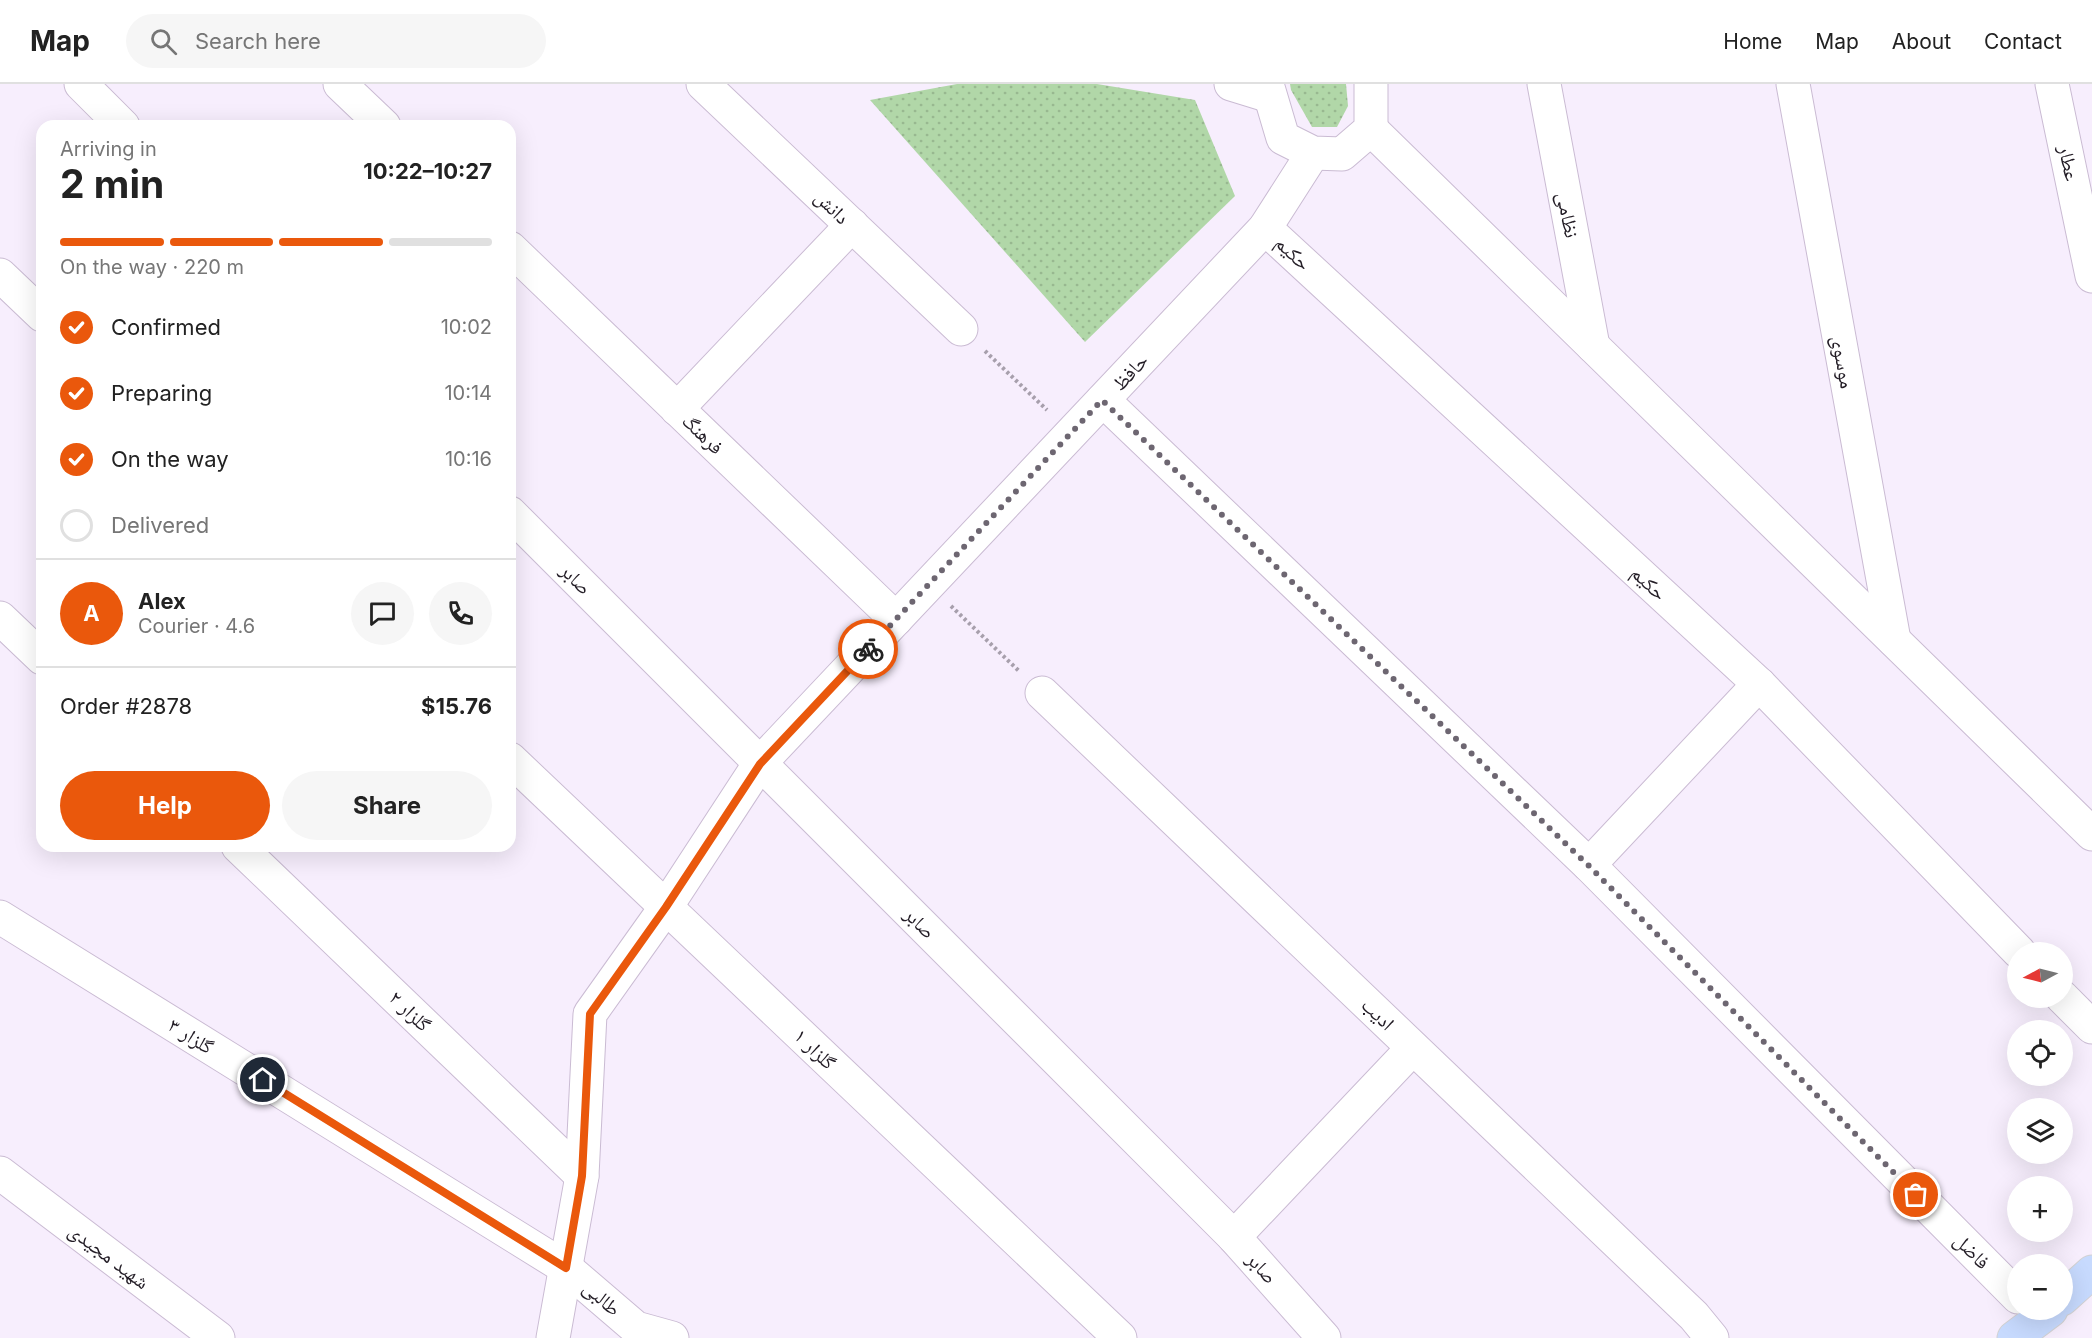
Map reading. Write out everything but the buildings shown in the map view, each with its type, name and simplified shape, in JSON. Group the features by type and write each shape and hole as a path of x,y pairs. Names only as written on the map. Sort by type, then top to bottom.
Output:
{"main road":[{"path":"2073,1288 2092,1272"}],"street":[{"path":"81,84 117,120"},
{"path":"340,84 378,120"},
{"name":"دانش","path":"703,84 961,329"},
{"path":"1231,84 1269,90 1283,138 1313,153 1342,154 1371,129"},
{"path":"1371,84 1371,129 2092,834"},
{"name":"نظامی","path":"1544,84 1593,346"},
{"name":"موسوی","path":"1793,84 1894,640"},
{"name":"عطار","path":"2052,84 2092,276"},
{"name":"حافظ","path":"553,1338 582,1176 590,1014 666,907 760,764 1265,228 1313,153"},
{"path":"677,409 852,225"},
{"name":"حکیم","path":"1265,228 1759,684 2009,942"},
{"name":"فرهنگ","path":"516,254 896,619"},
{"path":"0,275 36,309"},
{"name":"فاضل","path":"1102,400 1588,865 2007,1286"},
{"name":"صابر","path":"516,519 1234,1237 1324,1338"},
{"path":"0,618 36,652"},
{"path":"1588,865 1759,684"},
{"name":"ادیب","path":"1042,693 1694,1316 1712,1338"},
{"name":"گلزار ۱","path":"516,765 1120,1338"},
{"name":"گلزار ۲","path":"244,852 582,1176"},
{"name":"گلزار ۳","path":"0,917 566,1268"},
{"path":"2073,1008 2092,1028"},
{"path":"1234,1237 1413,1048"},
{"name":"شهید مجیدی","path":"0,1173 218,1338"},
{"name":"طالبی","path":"566,1268 636,1328 672,1338"}],"path":[{"path":"961,329 1071,434"},
{"path":"929,585 1042,693"}],"green space":[{"path":"957,84 1097,84 1195,100 1235,196 1085,342 870,100"},
{"path":"1290,84 1346,84 1348,106 1337,127 1312,127 1291,90"}],"way so far":[{"path":"868,649 1102,400 1588,865 1916,1195"}],"route":[{"path":"263,1080 566,1268 582,1176 590,1014 666,907 760,764 868,649"}]}
